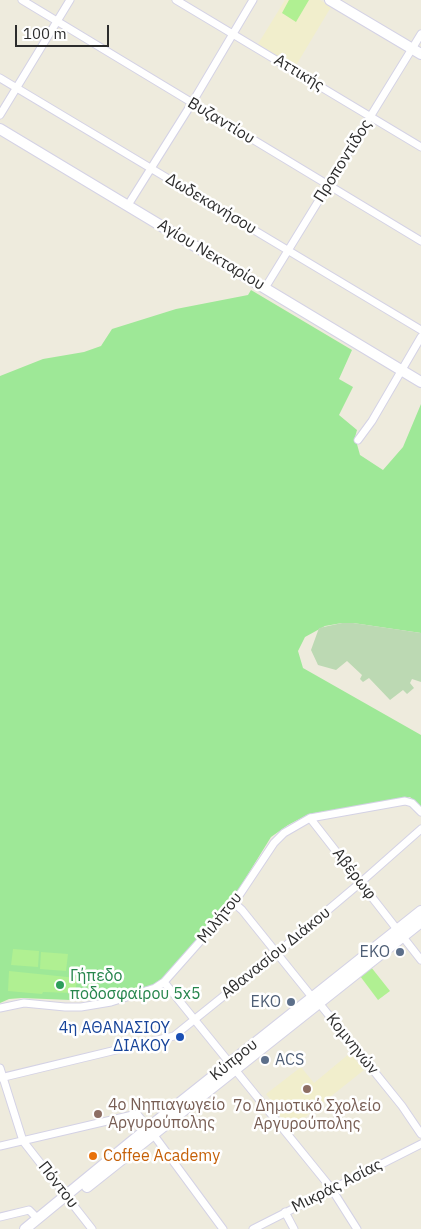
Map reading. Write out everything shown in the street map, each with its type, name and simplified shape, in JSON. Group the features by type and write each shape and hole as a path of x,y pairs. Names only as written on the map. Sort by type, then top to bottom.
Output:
{"street":[{"name":"Βυζαντίου","path":"22,0 421,241"},
{"path":"0,115 70,0"},
{"name":"Αττικής","path":"176,0 421,147"},
{"path":"128,205 192,103 253,0"},
{"path":"330,0 417,52"},
{"name":"Προποντίδος","path":"265,288 370,116 417,52 421,34"},
{"name":"Δωδεκανήσου","path":"0,78 421,330"},
{"name":"Αγίου Νεκταρίου","path":"0,129 421,382"},
{"path":"358,440 372,421 421,337"},
{"name":"Μιλήτου","path":"0,1008 24,1003 81,1007 111,1002 155,988 164,982 234,902 278,838 289,829 310,818 405,801 412,803 421,812"},
{"name":"Αβέρωφ","path":"310,818 421,960"},
{"name":"Αθανασίου Διάκου","path":"1,1078 170,1038 278,953 421,829"},
{"name":"Κομνηνών","path":"234,902 278,953 402,1106 421,1134"},
{"name":"Κύπρου","path":"25,1229 36,1224 399,934 421,911"},
{"name":"Κύπρου","path":"399,934 421,922"},
{"path":"164,982 332,1188 357,1229"},
{"name":"Πόντου","path":"0,1068 1,1078 24,1141 92,1229"},
{"path":"0,1146 137,1114 223,1229"},
{"name":"Μικράς Ασίας","path":"253,1229 421,1144"},
{"path":"0,1217 29,1210 36,1224"},
{"path":"285,1212 294,1229"}],"shaded area":[{"path":"285,0 320,0 331,7 295,67 258,44"},
{"name":"7ο Δημοτικό Σχολείο Αργυρούπολης","path":"350,1053 364,1070 290,1129 266,1094 301,1067 314,1083"}],"green space":[{"path":"289,0 309,0 296,22 282,13"},
{"path":"251,290 352,350 339,379 353,387 339,415 357,430 355,437 360,455 383,470 403,447 421,404 421,633 342,623 325,626 305,637 298,651 303,668 421,735 421,807 410,797 309,814 288,825 271,837 232,900 164,978 152,986 96,1002 95,998 71,1000 22,998 9,999 0,1003 0,376 43,359 84,352 101,346 112,329 176,309 248,295"},
{"path":"342,623 421,633 421,682 412,679 410,683 414,688 407,694 403,690 390,700 369,678 363,682 360,679 362,675 347,661 336,670 318,665 311,650 319,628"},
{"path":"13,949 39,951 38,967 11,965"},
{"path":"41,952 68,954 66,971 40,969"},
{"path":"371,967 390,991 378,1000 360,976"},
{"path":"9,971 77,978 75,993 43,992 42,994 8,991"}],"place":[{"name":"ΕΚΟ","path":"400,952"},
{"name":"Γήπεδο ποδοσφαίρου 5x5","path":"60,985"},
{"name":"EKO","path":"291,1002"},
{"name":"4η ΑΘΑΝΑΣΙΟΥ ΔΙΑΚΟΥ","path":"180,1037"},
{"name":"ACS","path":"265,1060"},
{"name":"7ο Δημοτικό Σχολείο Αργυρούπολης","path":"307,1089"},
{"name":"4ο Νηπιαγωγείο Αργυρούπολης","path":"98,1114"},
{"name":"Coffee Academy","path":"93,1156"}]}
